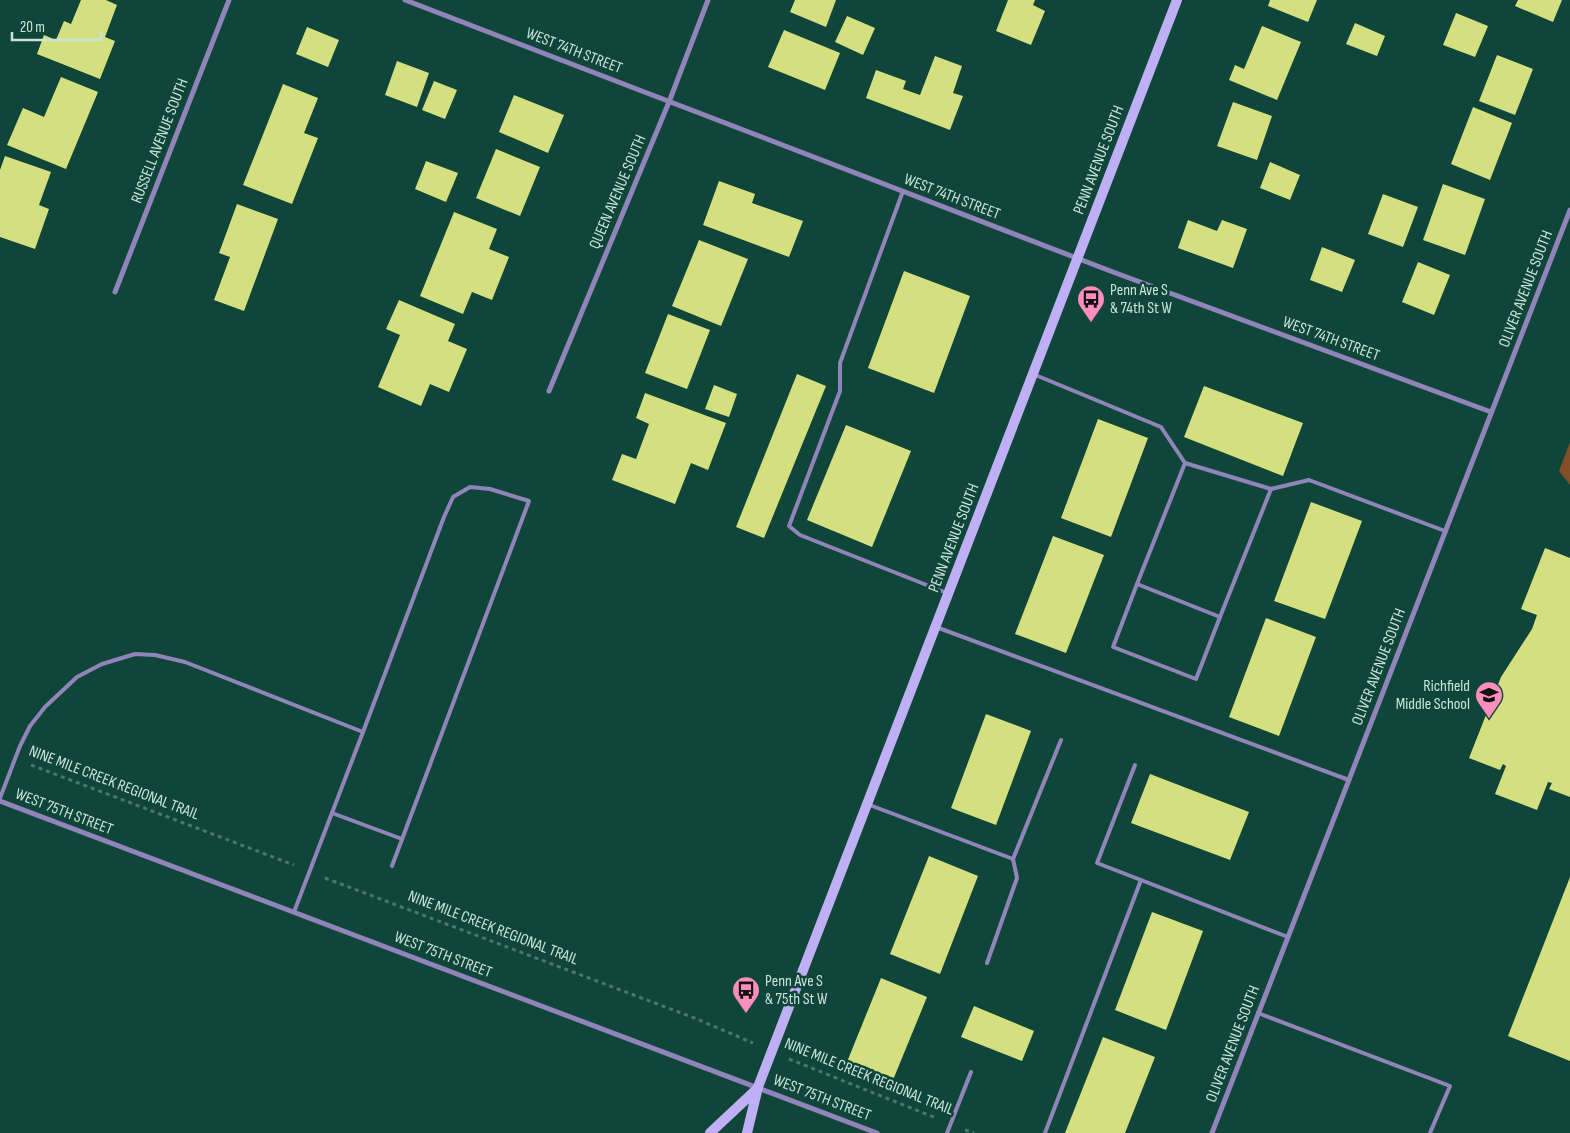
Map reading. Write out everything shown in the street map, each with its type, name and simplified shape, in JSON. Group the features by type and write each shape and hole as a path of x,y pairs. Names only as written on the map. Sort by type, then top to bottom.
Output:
{"main road":[{"name":"PENN AVENUE SOUTH","path":"747,1133 758,1087 1177,0"},
{"name":"PENN AVENUE SOUTH","path":"710,1133 758,1087"}],"street":[{"name":"RUSSELL AVENUE SOUTH","path":"115,292 229,0"},
{"name":"WEST 74TH STREET","path":"405,0 1078,258 1492,412"},
{"name":"QUEEN AVENUE SOUTH","path":"549,392 670,102 708,0"},
{"name":"OLIVER AVENUE SOUTH","path":"1212,1133 1570,210"},
{"name":"WEST 75TH STREET","path":"0,800 876,1133"}],"lane":[{"path":"903,191 840,363 840,391 789,526 800,535 948,594"},
{"path":"1033,374 1161,427 1185,463 1271,489 1309,480 1445,531"},
{"path":"1185,463 1113,647 1196,679 1271,489"},
{"path":"294,912 444,516 453,498 470,487 490,489 529,501 392,866"},
{"path":"1137,584 1220,617"},
{"path":"936,627 1349,780"},
{"path":"0,800 15,758 30,726 45,707 78,677 102,664 135,654 155,655 185,662 363,732"},
{"path":"988,963 1017,878 1013,859 1061,740"},
{"path":"1135,765 1097,863 1288,937"},
{"path":"867,804 1013,859"},
{"path":"332,812 402,839"},
{"path":"1045,1133 1141,880"},
{"path":"1258,1013 1450,1086 1430,1133"},
{"path":"947,1133 971,1072"}],"path":[{"name":"NINE MILE CREEK REGIONAL TRAIL","path":"15,758 688,1016 826,1075 974,1133"}],"shaded area":[{"path":"1570,442 1570,485 1559,471"}],"building":[{"path":"81,0 106,0 117,5 105,37 115,41 100,79 37,54 44,35 56,40 64,21 71,24"},
{"path":"795,0 836,0 826,27 790,12"},
{"path":"1008,0 1035,0 1033,5 1045,11 1031,45 996,31"},
{"path":"1270,0 1317,0 1308,22 1268,6"},
{"path":"1518,0 1562,0 1553,22 1515,6"},
{"path":"1456,13 1488,26 1475,57 1443,45"},
{"path":"847,16 875,28 863,55 835,42"},
{"path":"1355,23 1385,36 1377,56 1346,44"},
{"path":"1262,26 1301,42 1277,100 1229,80 1235,65 1244,69"},
{"path":"307,27 339,40 328,67 296,54"},
{"path":"784,30 840,53 825,90 768,67"},
{"path":"1497,55 1533,69 1515,115 1479,101"},
{"path":"935,56 962,66 953,93 963,96 950,130 866,98 876,70 906,81 903,89 920,95"},
{"path":"397,61 429,73 417,107 385,95"},
{"path":"61,77 98,92 66,169 7,145 23,108 44,117"},
{"path":"434,81 457,90 445,119 422,110"},
{"path":"283,84 318,98 304,133 318,138 292,204 243,185"},
{"path":"514,95 564,115 548,153 499,132"},
{"path":"1233,102 1272,116 1257,160 1217,146"},
{"path":"1473,107 1512,123 1490,180 1451,164"},
{"path":"496,149 540,167 520,216 476,198"},
{"path":"5,156 51,172 39,205 49,209 35,249 0,237 0,170"},
{"path":"426,161 458,173 446,202 415,189"},
{"path":"1270,162 1300,175 1290,200 1260,188"},
{"path":"719,181 755,194 752,203 803,221 789,257 703,225"},
{"path":"1443,184 1485,199 1465,255 1423,240"},
{"path":"1383,194 1418,207 1403,247 1368,234"},
{"path":"237,204 278,219 244,311 214,300 230,257 219,253"},
{"path":"454,212 497,229 489,249 509,257 492,300 472,292 463,314 420,296"},
{"path":"1188,220 1217,231 1222,220 1247,229 1233,268 1178,248"},
{"path":"699,240 748,259 721,326 672,306"},
{"path":"1322,247 1355,260 1342,292 1310,280"},
{"path":"1418,262 1450,275 1434,315 1402,302"},
{"path":"904,271 970,296 934,393 868,368"},
{"path":"399,300 455,324 448,341 467,349 449,392 430,384 421,406 378,387 400,335 386,329"},
{"path":"668,314 710,330 687,389 645,373"},
{"path":"797,374 826,386 764,538 736,527"},
{"path":"714,385 737,394 729,417 705,409"},
{"path":"1204,386 1303,423 1283,476 1184,437"},
{"path":"645,393 726,423 708,470 691,463 675,504 612,480 622,454 636,459 649,424 636,418"},
{"path":"1098,419 1148,438 1111,537 1061,518"},
{"path":"846,425 911,451 872,547 807,520"},
{"path":"1311,502 1362,521 1325,619 1274,601"},
{"path":"1053,536 1104,555 1066,653 1015,634"},
{"path":"1545,548 1570,558 1570,797 1549,789 1552,783 1548,782 1537,810 1495,794 1506,766 1503,764 1500,770 1469,758 1501,677 1532,629 1537,615 1521,609"},
{"path":"1266,618 1316,637 1279,736 1229,717"},
{"path":"986,714 1031,731 996,825 951,808"},
{"path":"1150,774 1249,812 1230,860 1131,823"},
{"path":"929,856 978,876 940,974 890,954"},
{"path":"1570,877 1570,1061 1508,1036"},
{"path":"1152,912 1203,931 1166,1030 1115,1010"},
{"path":"881,978 927,997 893,1080 847,1062"},
{"path":"974,1006 1034,1031 1022,1061 961,1037"},
{"path":"1103,1037 1155,1057 1125,1133 1065,1133"}],"place":[{"name":"Penn Ave S & 74th St W","path":"1091,323"},
{"name":"Richfield Middle School","path":"1489,719"},
{"name":"Penn Ave S & 75th St W","path":"746,1014"}]}
